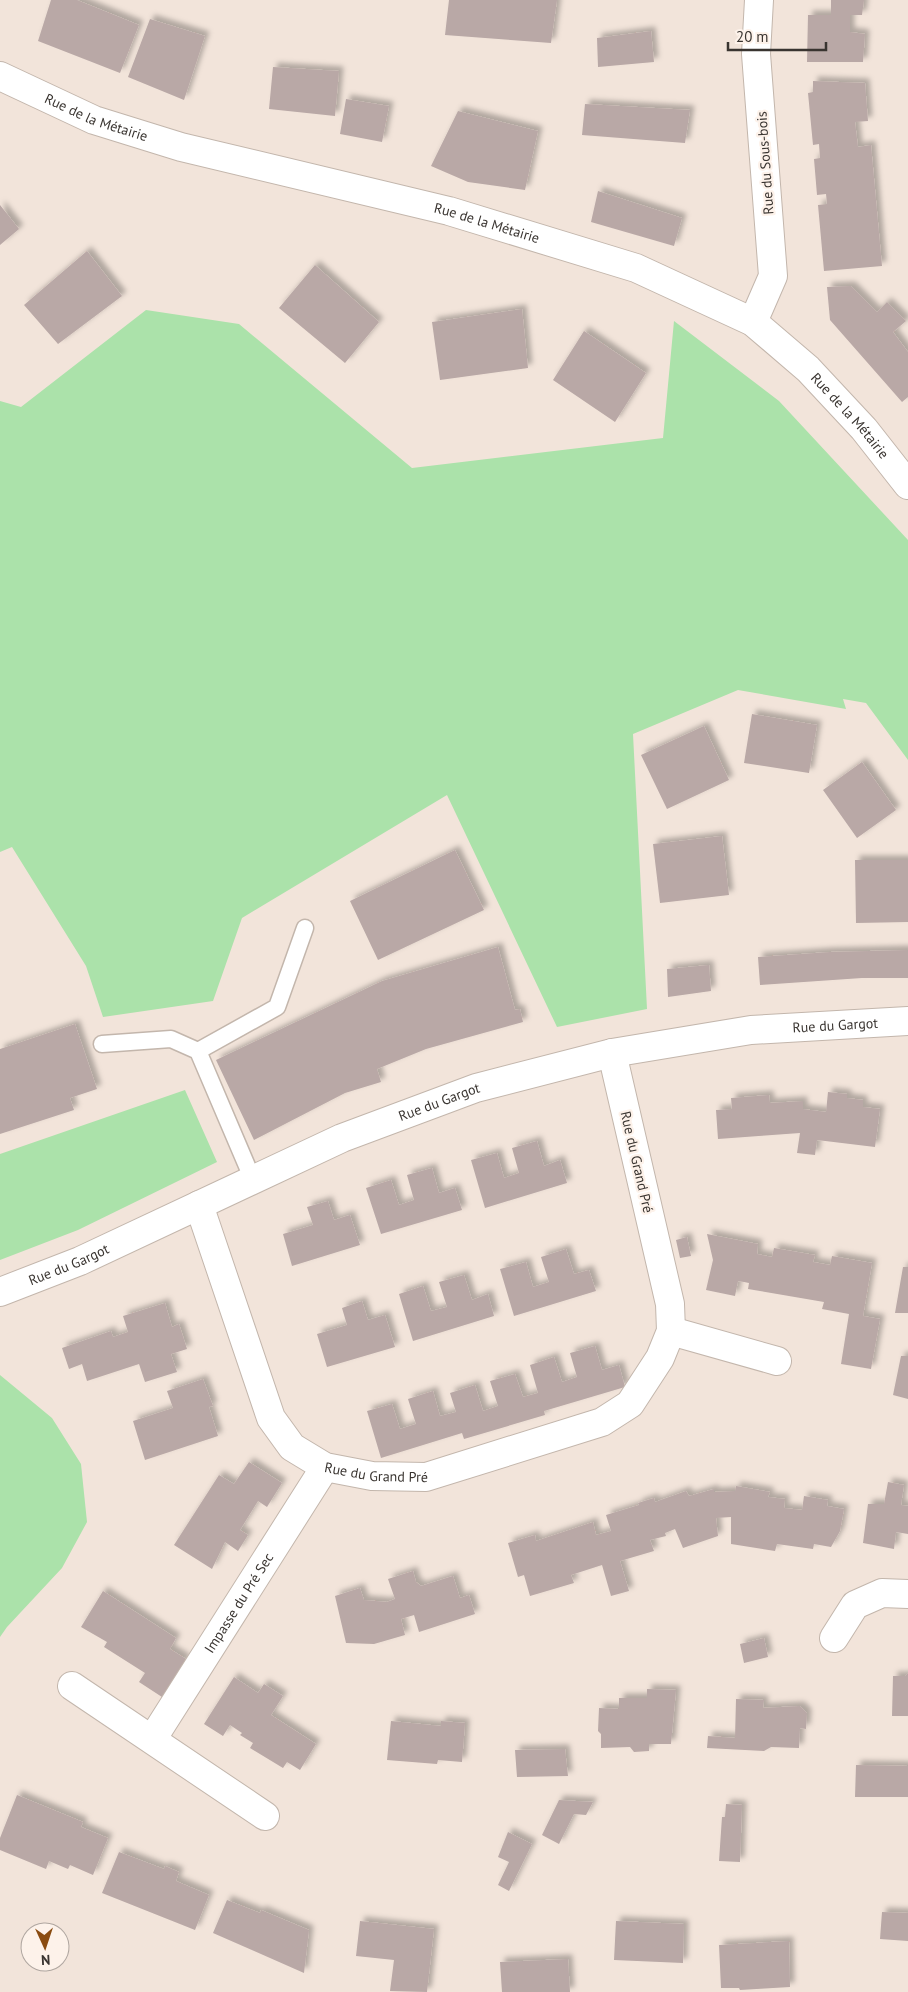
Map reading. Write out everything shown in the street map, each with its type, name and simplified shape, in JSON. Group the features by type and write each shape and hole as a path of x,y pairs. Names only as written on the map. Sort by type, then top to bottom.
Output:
{"street":[{"name":"Rue du Sous-bois","path":"753,322 773,276 756,54 759,0"},
{"name":"Rue de la Métairie","path":"0,76 94,120 180,147 449,211 636,268 753,322 808,369 864,429 908,485"},
{"name":"Rue du Gargot","path":"0,1292 80,1261 342,1138 476,1088 612,1053 750,1030 908,1020"},
{"name":"Rue du Grand Pré","path":"199,1205 271,1418 292,1447 325,1467 372,1476 426,1477 602,1422 630,1404 660,1358 672,1331 670,1304 612,1053"},
{"path":"672,1331 777,1361"},
{"name":"Impasse du Pré Sec","path":"153,1738 325,1467"},
{"path":"834,1638 855,1605 882,1593 908,1594"},
{"path":"72,1686 153,1738 265,1816"}],"lane":[{"path":"198,1051 277,1007 305,928"},
{"path":"102,1044 171,1039 198,1051 253,1180"}],"green space":[{"path":"146,310 239,324 412,468 663,438 674,321 779,401 908,540 908,760 866,703 843,699 846,709 738,690 633,734 647,1009 557,1027 447,795 242,918 213,1001 103,1017 86,966 12,847 0,852 0,401 21,407"},
{"path":"185,1090 217,1162 78,1230 0,1260 0,1154"},
{"path":"0,1375 52,1418 81,1464 87,1522 62,1568 0,1637"}],"building":[{"path":"51,0 77,0 139,25 120,73 38,41"},
{"path":"449,0 557,0 551,43 445,35"},
{"path":"831,0 864,0 862,15 850,15 850,32 865,34 863,62 807,62 808,15 831,15"},
{"path":"150,19 205,36 184,100 128,77"},
{"path":"651,31 654,62 598,67 597,38"},
{"path":"273,67 339,71 335,116 269,109"},
{"path":"813,81 865,83 868,121 855,122 858,147 871,145 882,266 824,271 818,205 827,204 826,194 817,195 814,159 820,158 819,144 813,145 808,93 813,92"},
{"path":"346,99 389,106 382,142 340,134"},
{"path":"585,104 690,110 685,143 582,135"},
{"path":"458,111 538,131 525,190 468,182 431,166"},
{"path":"598,191 682,218 674,246 591,222"},
{"path":"0,205 19,229 0,245"},
{"path":"87,251 122,296 58,344 24,305"},
{"path":"315,265 379,322 345,363 279,308"},
{"path":"851,286 877,312 887,302 906,321 893,332 908,352 908,397 902,402 830,320 827,287"},
{"path":"522,309 528,368 440,380 432,322"},
{"path":"584,331 646,373 615,422 553,380"},
{"path":"752,714 817,725 809,773 744,763"},
{"path":"704,726 729,780 667,809 641,755"},
{"path":"862,762 896,810 857,838 823,790"},
{"path":"722,836 729,895 660,903 653,844"},
{"path":"455,850 484,910 378,960 350,901"},
{"path":"855,860 908,860 908,922 856,923"},
{"path":"498,947 515,1010 520,1009 523,1022 426,1049 377,1069 381,1082 345,1093 254,1140 216,1060 382,981"},
{"path":"908,950 908,978 862,978 760,985 758,957 830,952"},
{"path":"709,965 711,991 668,997 667,969"},
{"path":"75,1024 97,1089 70,1098 74,1110 0,1134 0,1049"},
{"path":"828,1092 847,1094 847,1098 863,1100 863,1107 880,1109 875,1147 817,1140 815,1155 797,1153 800,1133 718,1139 716,1110 732,1109 731,1098 769,1095 770,1103 803,1101 803,1109 826,1112"},
{"path":"537,1141 544,1166 560,1160 567,1183 485,1208 471,1160 497,1153 504,1178 519,1173 512,1148"},
{"path":"432,1168 439,1193 455,1188 462,1210 381,1234 366,1188 391,1180 399,1205 414,1200 407,1175"},
{"path":"328,1201 334,1220 350,1215 360,1245 292,1266 283,1234 313,1225 307,1207"},
{"path":"707,1234 758,1244 757,1254 772,1257 774,1248 815,1255 813,1262 830,1265 832,1256 872,1263 863,1316 880,1319 871,1369 841,1364 849,1314 822,1309 824,1302 748,1289 749,1283 738,1281 735,1296 706,1290 713,1260"},
{"path":"687,1237 691,1256 680,1258 676,1240"},
{"path":"566,1249 574,1274 589,1270 596,1291 514,1316 500,1269 526,1262 533,1287 549,1282 541,1257"},
{"path":"903,1267 908,1267 908,1313 895,1313"},
{"path":"464,1275 472,1300 488,1294 494,1316 413,1341 399,1294 423,1286 431,1311 447,1307 439,1282"},
{"path":"362,1301 368,1320 385,1315 395,1347 327,1367 317,1334 347,1325 342,1308"},
{"path":"165,1303 172,1327 179,1324 187,1349 171,1354 177,1372 145,1382 139,1364 87,1381 82,1364 69,1369 62,1348 111,1331 113,1337 128,1332 123,1316"},
{"path":"595,1346 602,1370 619,1365 625,1387 544,1411 545,1415 464,1439 462,1433 381,1458 367,1411 392,1404 400,1429 416,1424 408,1399 433,1391 440,1416 456,1412 450,1393 475,1385 483,1411 498,1406 490,1381 515,1374 523,1397 538,1393 530,1365 554,1357 562,1382 577,1377 570,1353"},
{"path":"901,1356 908,1356 908,1399 893,1395"},
{"path":"203,1379 213,1406 209,1407 218,1436 145,1460 133,1421 173,1408 167,1391"},
{"path":"249,1462 282,1483 267,1507 258,1501 240,1530 248,1535 238,1551 225,1542 212,1569 174,1545 219,1475 234,1484"},
{"path":"888,1482 904,1485 901,1505 908,1506 908,1534 896,1532 894,1549 863,1543 868,1504 884,1504"},
{"path":"736,1486 770,1492 768,1497 785,1499 784,1508 802,1510 804,1496 828,1500 827,1506 844,1509 840,1531 831,1547 814,1544 813,1549 777,1544 775,1551 731,1544 731,1517 716,1518 718,1536 683,1548 675,1529 665,1533 666,1536 650,1540 654,1551 620,1561 629,1591 611,1596 602,1565 571,1575 574,1583 530,1596 524,1575 518,1577 508,1543 535,1535 536,1541 593,1522 596,1535 611,1531 606,1515 639,1505 638,1503 654,1498 655,1502 686,1491 689,1496 714,1489 714,1492 735,1491"},
{"path":"413,1571 416,1582 421,1586 453,1576 460,1598 469,1595 475,1614 419,1632 414,1615 401,1619 405,1635 374,1644 346,1643 335,1596 360,1588 364,1600 387,1602 395,1599 388,1579"},
{"path":"103,1591 176,1638 170,1649 186,1659 162,1697 139,1682 145,1673 104,1647 107,1642 81,1627"},
{"path":"764,1638 768,1657 744,1663 740,1644"},
{"path":"908,1673 908,1716 892,1716 893,1676 905,1676"},
{"path":"234,1677 258,1693 264,1684 283,1696 271,1715 316,1744 300,1770 287,1762 283,1768 250,1748 253,1743 240,1735 242,1733 230,1725 223,1736 204,1724"},
{"path":"647,1689 676,1690 671,1744 649,1744 649,1751 634,1752 630,1747 601,1748 601,1734 598,1731 599,1708 619,1709 619,1698 647,1698"},
{"path":"736,1699 764,1700 763,1708 800,1706 807,1713 806,1729 800,1728 799,1748 771,1747 764,1751 707,1748 708,1736 735,1738"},
{"path":"391,1721 441,1726 441,1721 465,1723 462,1762 438,1760 437,1764 387,1760"},
{"path":"565,1749 568,1776 517,1777 515,1750"},
{"path":"856,1765 908,1766 908,1797 855,1797"},
{"path":"17,1795 83,1822 81,1827 108,1838 93,1875 70,1865 68,1869 49,1861 46,1869 0,1850 0,1838"},
{"path":"559,1800 593,1802 586,1815 574,1814 559,1844 542,1835"},
{"path":"726,1804 742,1805 740,1862 719,1861 722,1817 725,1817"},
{"path":"508,1832 532,1844 509,1891 498,1885 509,1862 498,1857"},
{"path":"119,1852 164,1869 165,1866 179,1872 176,1881 209,1895 195,1930 102,1893"},
{"path":"227,1900 260,1913 261,1910 309,1930 304,1973 213,1933"},
{"path":"882,1912 908,1913 908,1941 880,1939"},
{"path":"360,1921 434,1929 427,1992 390,1991 394,1960 356,1956"},
{"path":"616,1921 684,1924 683,1963 614,1960"},
{"path":"789,1941 790,1987 740,1990 739,1988 721,1988 719,1945"},
{"path":"568,1959 570,1992 502,1992 500,1962"}]}
